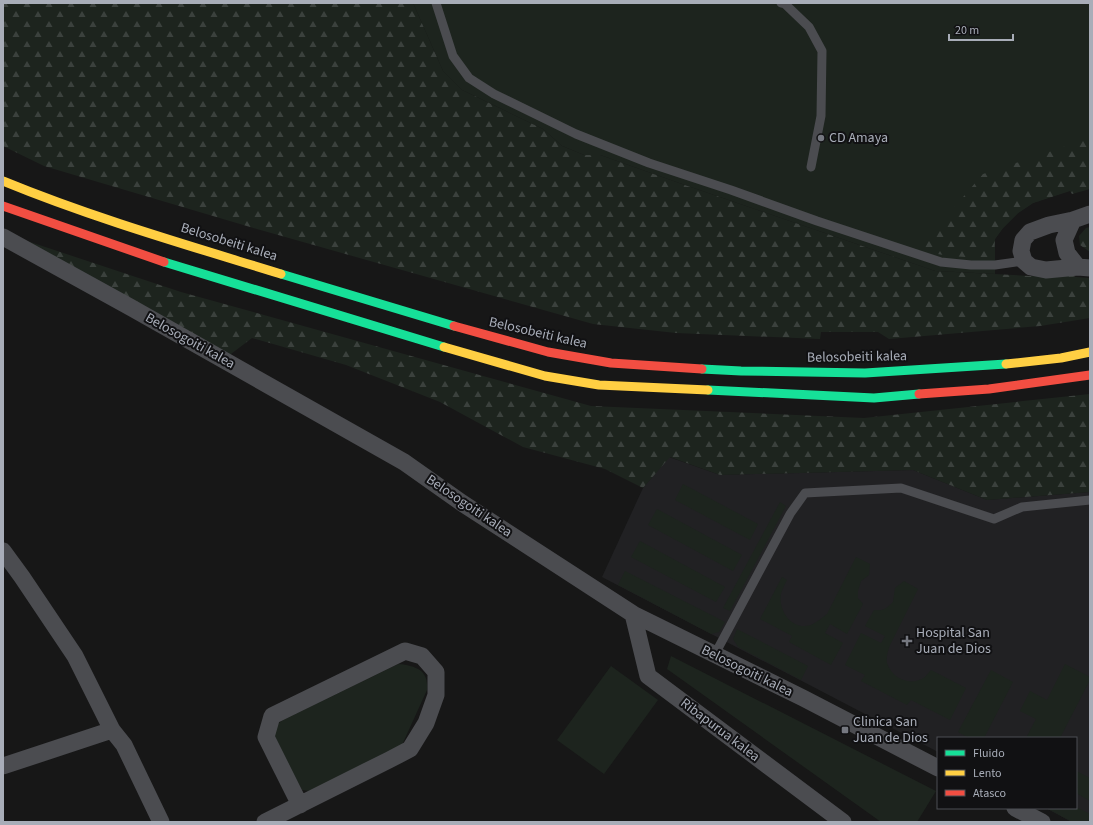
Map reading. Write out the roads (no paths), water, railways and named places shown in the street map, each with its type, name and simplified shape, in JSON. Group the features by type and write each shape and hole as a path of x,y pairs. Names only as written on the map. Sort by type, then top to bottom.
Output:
{"main road":[{"name":"Belosobeiti kalea","path":"3,181 35,194 151,234 473,332 548,352 611,363 741,371 865,373 993,365 1061,358 1090,352"},
{"path":"3,206 166,263 260,292 545,376 599,386 874,398 989,389 1090,375"}],"street":[{"path":"1084,268 1046,270 1031,267 1024,261 1021,251 1024,240 1030,232 1049,225 1073,220 1090,214"},
{"path":"1073,220 1064,240 1067,253 1084,268"},
{"name":"Belosogoiti kalea","path":"3,237 404,462 462,503 633,614 824,708 937,767"},
{"path":"3,551 75,656 112,730 124,745 161,822"},
{"name":"Ribapurua kalea","path":"633,614 648,676 843,822"},
{"path":"265,822 300,805 410,749 426,723 436,695 436,672 422,656 405,650 272,716 266,737 300,805"},
{"path":"3,766 112,730"},
{"path":"1017,809 1042,822"}],"lane":[{"path":"436,3 453,56 469,78 494,94 576,134 649,163 941,262 971,266 995,266 1024,261"},
{"path":"781,3 785,4 809,27 822,51 821,116 812,167"},
{"path":"715,654 790,514 805,493 900,488 994,519 1022,507 1090,500"}],"place":[{"name":"CD Amaya","path":"821,138"},
{"name":"Hospital San Juan de Dios","path":"907,641"},
{"name":"Clinica San Juan de Dios","path":"845,730"}]}
